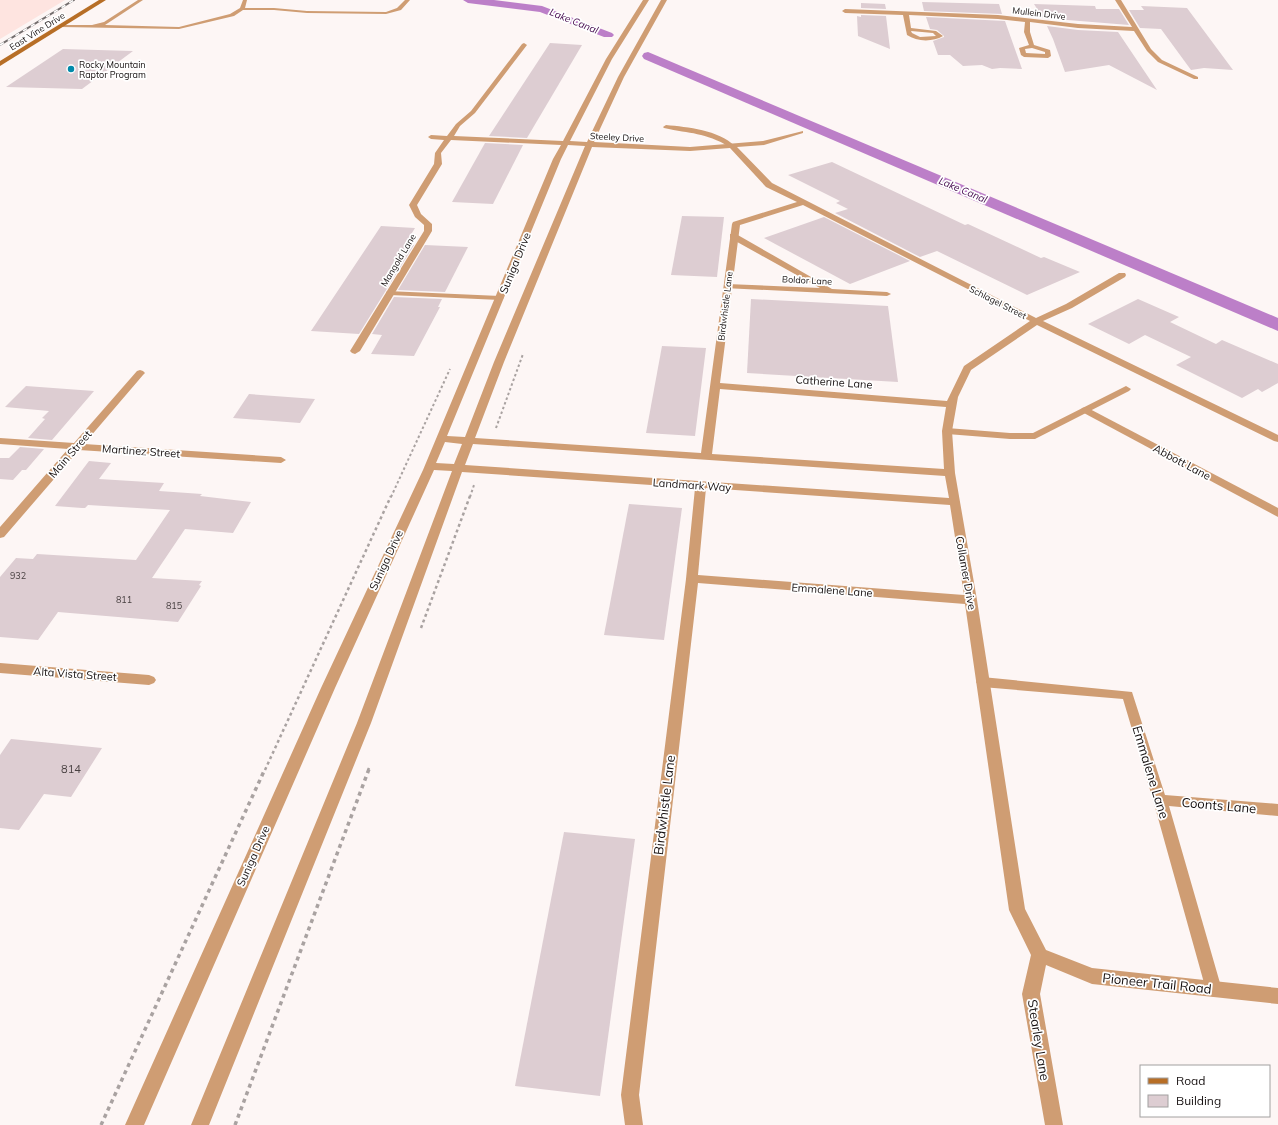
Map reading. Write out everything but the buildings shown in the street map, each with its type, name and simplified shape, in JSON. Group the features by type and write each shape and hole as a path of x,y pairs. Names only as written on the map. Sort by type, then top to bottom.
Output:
{"main road":[{"name":"East Vine Drive","path":"0,64 103,0"}],"street":[{"name":"Suniga Drive","path":"134,1125 328,688 429,466 557,159 583,112 609,59 646,0"},
{"path":"200,1125 364,724 458,468 499,362 589,145 621,77 664,0"},
{"path":"1118,0 1149,50 1160,61 1196,78"},
{"name":"Mullein Drive","path":"845,11 998,17 1078,26 1135,29"},
{"path":"906,14 909,34 914,38 931,39 940,36 934,32 909,29"},
{"path":"1028,20 1027,32 1032,46"},
{"name":"Mangold Lane","path":"355,351 428,231 428,224 418,215 413,205 438,164 438,153 458,124 473,112 524,45"},
{"name":"Steeley Drive","path":"431,137 690,150 764,143 801,132"},
{"name":"Schlagel Street","path":"732,146 769,185 803,204 1036,321 1278,439"},
{"name":"Birdwhistle Lane","path":"706,457 736,224 803,204"},
{"name":"Collamer Drive","path":"1040,955 1017,910 982,682 972,600 954,502 947,431 953,397 967,368 1036,321 1069,306 1122,275"},
{"name":"Main Street","path":"0,534 140,373"},
{"name":"Catherine Lane","path":"714,386 951,404"},
{"name":"Abbott Lane","path":"1086,410 1278,513"},
{"path":"441,438 950,473"},
{"name":"Martinez Street","path":"0,441 281,460"},
{"name":"Landmark Way","path":"429,466 701,486 954,502"},
{"name":"Birdwhistle Lane","path":"634,1125 630,1095 692,579 701,486"},
{"name":"Emmalene Lane","path":"692,579 972,600"},
{"name":"Alta Vista Street","path":"0,668 149,680"},
{"name":"Pioneer Trail Road","path":"1040,955 1092,976 1278,996"},
{"name":"Stearley Lane","path":"1040,955 1032,994 1054,1125"}],"lane":[{"path":"92,26 106,22 141,0"},
{"path":"242,9 245,0"},
{"path":"61,26 179,28 232,15 242,9 386,13 399,9 408,2 408,0"},
{"path":"666,127 687,129 709,134 720,138 732,146"},
{"path":"734,236 831,292"},
{"name":"Boldor Lane","path":"727,286 887,294"},
{"path":"390,293 500,298"},
{"path":"947,431 1010,436 1035,436 1126,389"},
{"name":"Emmalene Lane","path":"982,682 1128,695 1160,800 1214,990"},
{"name":"Coonts Lane","path":"1160,800 1278,810"}],"path":[{"path":"490,442 525,349"},
{"path":"101,1125 452,364"},
{"path":"420,632 480,470"},
{"path":"235,1125 370,765"}],"shaded area":[{"path":"0,0 65,0 0,39"}],"waterway":[{"name":"Lake Canal","path":"468,0 542,9 608,35"},
{"name":"Lake Canal","path":"648,56 1278,325"}],"railway":[{"path":"0,45 74,0"}],"place":[{"name":"Rocky Mountain Raptor Program","path":"71,69"}]}
